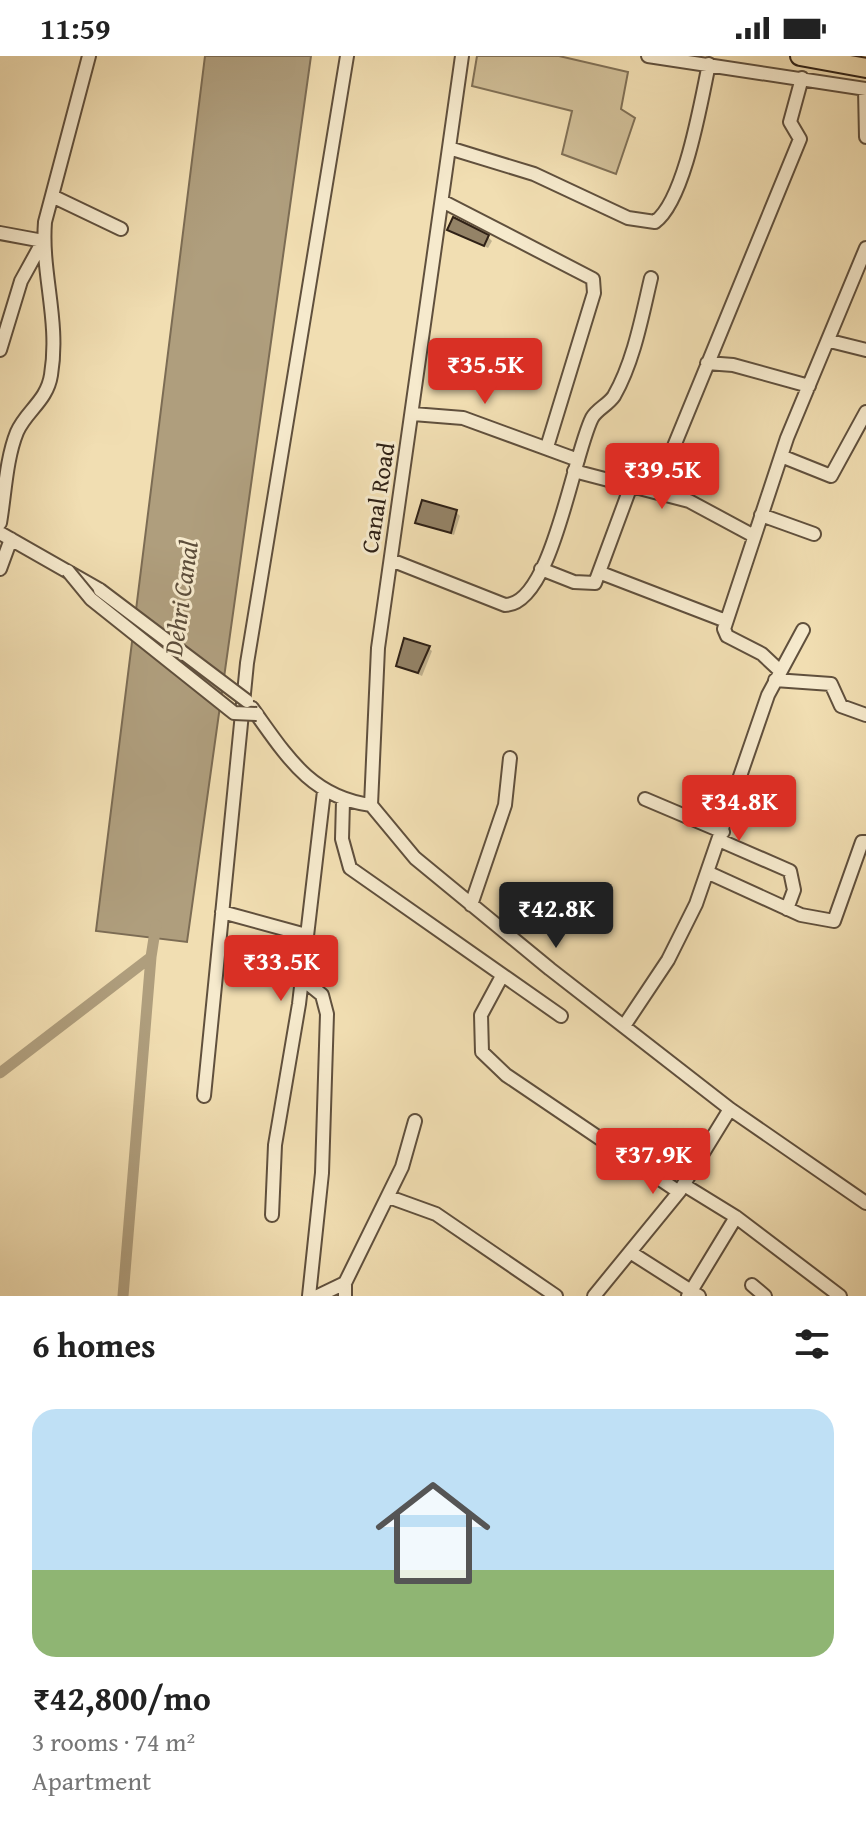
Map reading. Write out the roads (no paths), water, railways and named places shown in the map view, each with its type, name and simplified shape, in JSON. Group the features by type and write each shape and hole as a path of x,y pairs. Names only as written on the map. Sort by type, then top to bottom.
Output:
{"highway":[{"path":"800,56 866,68"}],"street":[{"path":"0,350 21,281 43,241 89,56"},
{"path":"204,1096 247,663 347,56"},
{"name":"Canal Road","path":"371,805 376,670 462,56"},
{"path":"648,56 866,89 866,137"},
{"path":"449,148 534,174 628,218 655,222 671,201 681,174 695,132 709,64"},
{"path":"656,490 800,139 790,122 802,78"},
{"path":"52,196 121,229"},
{"path":"442,201 593,279 594,293 547,447"},
{"path":"0,233 43,241"},
{"path":"0,523 18,430 41,402 50,379 52,296 43,241"},
{"path":"777,675 769,659 727,636 726,621 781,456 866,248"},
{"path":"391,560 505,605 523,601 541,569 564,509 592,418 608,403 619,385 651,278"},
{"path":"830,341 866,350"},
{"path":"707,363 733,365 809,386"},
{"path":"781,456 831,476 866,412"},
{"path":"413,414 463,418 547,447 576,466 709,510 754,536"},
{"path":"541,569 591,585 601,573 632,483"},
{"path":"761,515 814,534"},
{"path":"0,569 6,536 100,590 247,701 291,760 324,791 343,801 371,805 415,858 471,905 730,1109 865,1200"},
{"path":"68,571 91,599 234,713 257,714"},
{"path":"601,573 726,621"},
{"path":"624,1026 668,960 709,873 777,675 803,630"},
{"path":"777,675 831,684 841,706 866,715"},
{"path":"471,905 502,818 510,758"},
{"path":"272,1215 275,1145 301,978 324,791"},
{"path":"645,799 790,871 794,890 787,909"},
{"path":"343,801 342,839 350,868 561,1016"},
{"path":"709,873 787,909 834,921 862,842 866,842"},
{"path":"222,912 306,935"},
{"path":"502,976 481,1015 482,1052 506,1075 682,1189 736,1217 840,1296"},
{"path":"301,978 322,995 327,1014 322,1173 309,1296"},
{"path":"594,1296 682,1189 730,1109"},
{"path":"318,1296 345,1290 389,1197 415,1121"},
{"path":"389,1197 436,1214 556,1296"},
{"path":"630,1252 692,1294 736,1217"},
{"path":"752,1285 765,1296"}],"water":[{"path":"205,56 311,56 187,942 96,931"}],"waterway":[{"name":"Dehri Canal","path":"0,1073 151,957 156,925"},
{"path":"123,1296 151,957"}]}
